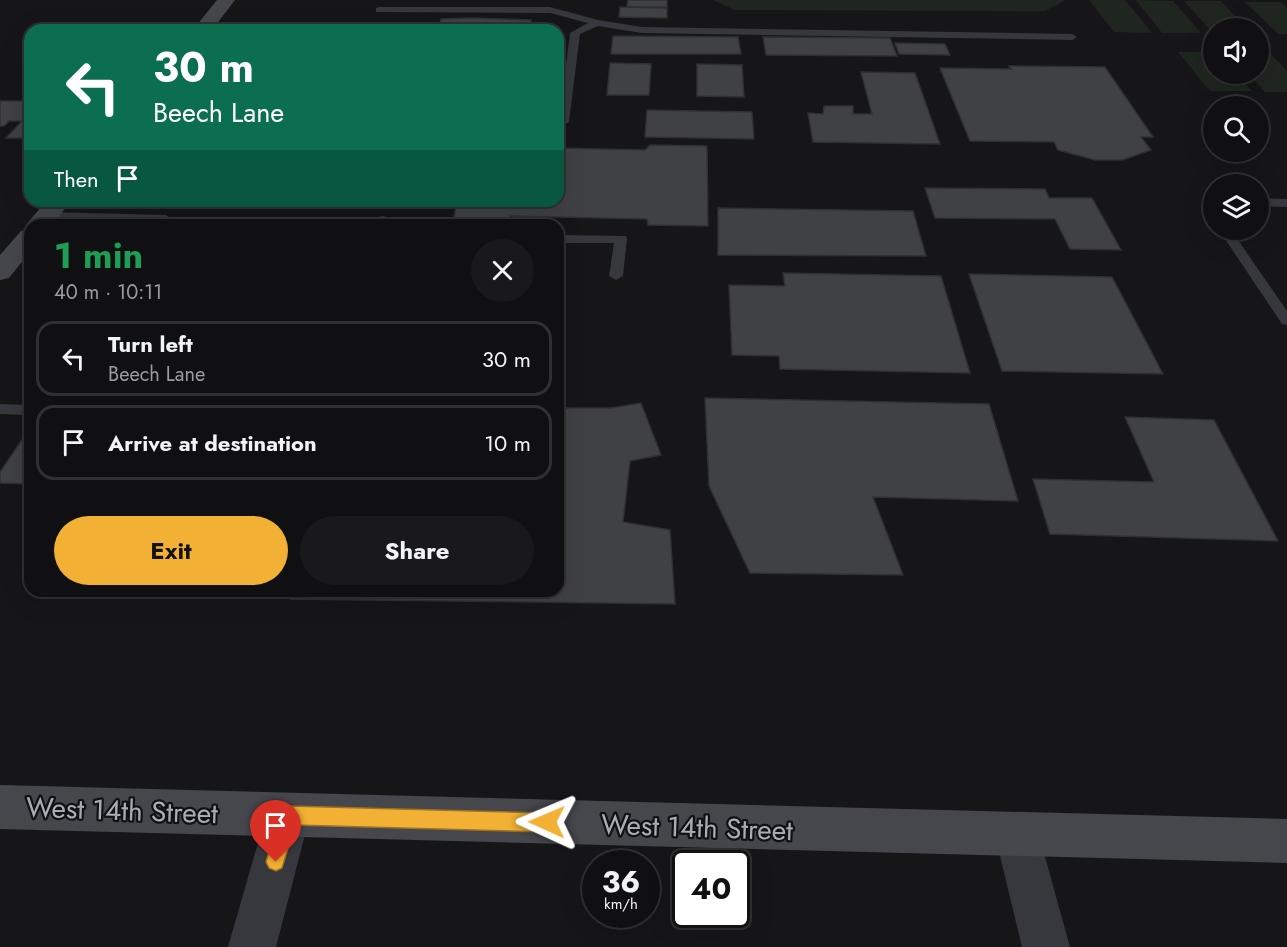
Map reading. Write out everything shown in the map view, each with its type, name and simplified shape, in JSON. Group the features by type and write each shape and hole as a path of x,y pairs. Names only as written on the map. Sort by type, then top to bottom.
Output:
{"street":[{"path":"207,24 226,0"},
{"path":"0,272 24,242"},
{"name":"West 14th Street","path":"0,807 1287,841"},
{"path":"252,947 288,815"},
{"path":"1017,835 1046,947"}],"lane":[{"path":"379,10 550,10 597,23 642,30 1072,37"},
{"path":"564,122 575,33 597,23"},
{"path":"1269,202 1287,202"},
{"path":"43,219 166,219"},
{"path":"564,240 621,239 616,276"},
{"path":"1232,240 1287,321"},
{"path":"0,409 24,410"}],"shaded area":[{"path":"713,0 1064,1 1045,11 735,10"},
{"path":"1089,0 1125,0 1152,33 1114,32"},
{"path":"1136,0 1173,1 1201,33 1162,33"},
{"path":"1184,1 1221,1 1237,18 1203,18 1203,22"},
{"path":"1245,2 1281,2 1287,8 1287,34 1278,34 1269,25 1269,18 1262,18"},
{"path":"1178,52 1203,52 1203,82"},
{"path":"1270,53 1287,71 1287,92 1265,92 1258,84 1269,84"},
{"path":"1204,84 1245,84 1252,91 1210,91"}],"building":[{"path":"628,0 667,0 667,7 627,7"},
{"path":"620,7 667,8 667,18 619,17"},
{"path":"441,19 531,20 531,24 422,24 440,23"},
{"path":"613,36 738,37 741,54 611,54"},
{"path":"763,37 890,38 897,56 766,55"},
{"path":"895,43 945,44 950,55 899,54"},
{"path":"610,63 651,64 649,95 607,95"},
{"path":"697,64 742,65 744,97 697,96"},
{"path":"1009,66 1105,67 1153,137 1141,137 1151,150 1122,160 1095,160 1058,150 1054,142 970,141 940,68 1011,69"},
{"path":"861,72 915,73 940,144 813,142 808,113 823,114 824,106 853,106 853,114 872,114"},
{"path":"0,101 24,101 24,138 6,138 22,121 9,121 4,126 0,126"},
{"path":"647,110 752,112 754,139 645,137"},
{"path":"650,145 707,146 708,226 648,225 647,219 510,216 510,219 454,219 456,207 564,207 564,148 645,150"},
{"path":"925,188 1045,189 1049,198 1092,198 1121,250 1070,249 1055,219 935,218"},
{"path":"718,208 913,211 926,256 718,255"},
{"path":"783,273 941,276 970,373 780,369 779,356 732,355 729,285 785,286"},
{"path":"969,274 1112,277 1163,374 1002,371"},
{"path":"705,398 989,404 1018,501 873,497 903,575 750,573 709,486"},
{"path":"641,403 661,455 630,461 623,522 670,530 675,604 290,599 290,597 564,597 564,408 611,408"},
{"path":"1125,417 1214,420 1278,541 1050,534 1033,479 1154,482"},
{"path":"24,437 24,484 0,483 0,472"}],"route":[{"path":"276,862 288,815 547,822"}]}
